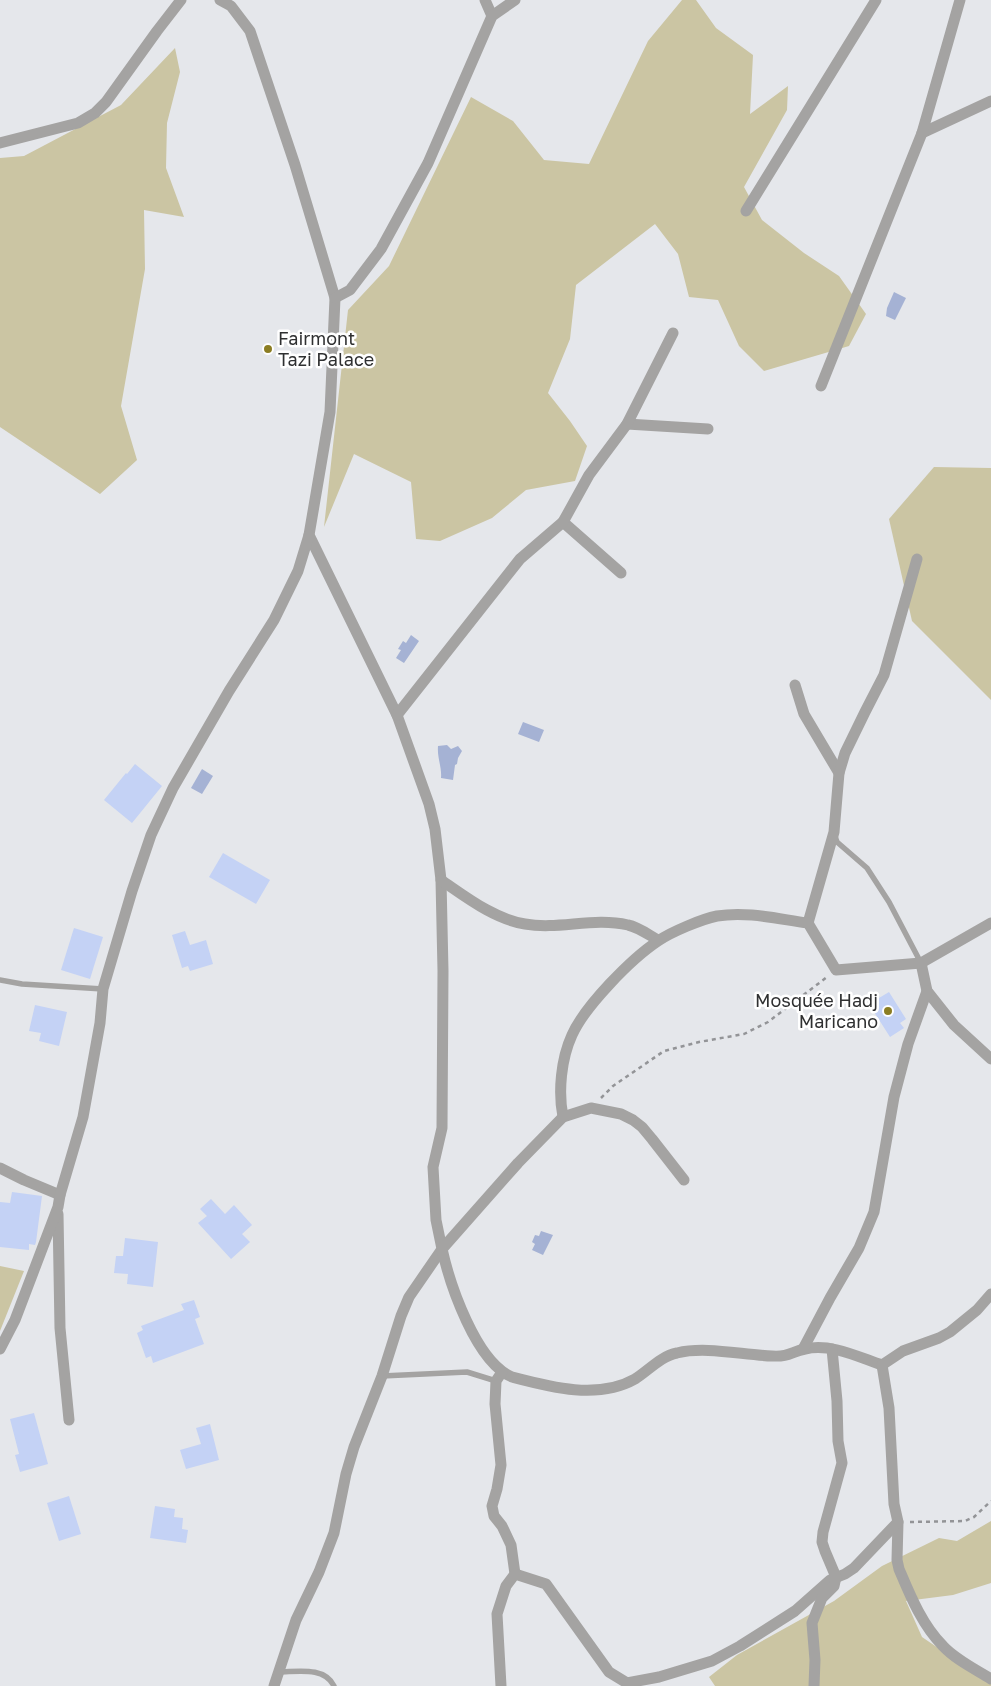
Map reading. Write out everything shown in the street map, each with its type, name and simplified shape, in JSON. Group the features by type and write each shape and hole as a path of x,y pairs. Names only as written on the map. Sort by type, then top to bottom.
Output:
{"street":[{"path":"0,143 78,123 95,113 106,102 157,31 182,0"},
{"path":"69,1420 60,1328 58,1207 83,1117 100,1023 103,989 151,835 173,788 229,691 274,620 298,571 309,535 330,412 335,298 295,165 250,31 233,3 220,0"},
{"path":"486,0 492,16"},
{"path":"335,298 350,290 386,241 428,163 492,16 515,0"},
{"path":"746,210 876,0"},
{"path":"821,386 922,133 960,0"},
{"path":"922,133 991,101"},
{"path":"397,715 520,559 563,522 589,475 627,424 672,333"},
{"path":"627,424 708,428"},
{"path":"563,522 621,573"},
{"path":"309,535 397,715 429,804 436,839 441,880 443,971 442,1128 433,1167 436,1220 451,1284 471,1328 499,1376 495,1404 501,1465 492,1506 494,1516 502,1526 511,1545 515,1574 506,1586 497,1614 501,1686"},
{"path":"917,559 884,675 845,753 839,773 834,832 808,923 836,970 921,963 991,923"},
{"path":"795,685 804,714 839,773"},
{"path":"441,880 474,903 505,918 525,924 549,926 592,921 608,922 630,925 658,940"},
{"path":"563,1117 560,1097 564,1059 575,1028 588,1008 638,957 658,940 670,933 710,918 732,914 745,914 808,923"},
{"path":"921,963 927,991 954,1025 991,1059"},
{"path":"803,1349 859,1248 874,1212 894,1097 908,1044 927,991"},
{"path":"274,1686 296,1620 319,1572 334,1533 346,1474 382,1376 401,1316 409,1298 442,1249 482,1202 563,1117 591,1108 621,1114 638,1123 684,1180"},
{"path":"0,1168 60,1195"},
{"path":"0,1349 15,1320 58,1207"},
{"path":"882,1365 903,1351 950,1332 977,1310 991,1294"},
{"path":"499,1376 573,1389 603,1390 620,1386 636,1379 659,1362 678,1352 701,1351 782,1356 803,1349 832,1349 882,1365"},
{"path":"814,1686 815,1660 812,1623 822,1598 834,1586 836,1577 822,1542 842,1463 838,1441 837,1402 832,1349"},
{"path":"882,1365 889,1408 894,1504 898,1522 897,1560 899,1569 922,1617 943,1646 964,1662 991,1678"},
{"path":"515,1574 546,1584 609,1672 627,1683 659,1677 712,1661 740,1646 795,1611 824,1584 854,1568 898,1522"}],"lane":[{"path":"834,832 837,842 867,868 889,902 921,963"},
{"path":"0,980 22,984 103,989"},
{"path":"382,1376 468,1372 499,1376"},
{"path":"278,1672 319,1672 326,1676 334,1686"}],"path":[{"path":"591,1108 612,1086 664,1051 699,1042 744,1034 768,1022 836,970"},
{"path":"898,1522 965,1522 974,1517 991,1501"}],"shaded area":[{"path":"682,0 696,0 716,28 753,55 750,114 788,86 787,110 744,187 762,220 804,253 839,276 866,314 849,346 764,371 739,346 718,300 689,297 678,254 655,224 576,285 570,339 548,393 587,446 575,481 526,490 492,518 440,541 416,539 411,482 354,454 324,527 348,310 389,266 471,97 513,121 544,160 589,164 648,41"},
{"path":"175,48 180,72 167,123 166,168 184,217 144,210 145,269 121,406 137,460 100,494 0,427 0,158 24,156 121,105"},
{"path":"934,467 991,468 991,700 912,621 889,519"},
{"path":"0,1266 24,1271 0,1331"},
{"path":"991,1521 991,1583 953,1595 906,1601 922,1637 991,1684 991,1686 715,1686 709,1677 737,1655 834,1601 882,1566 939,1538 957,1541"}],"water":[{"path":"894,292 906,298 895,320 886,316 887,308"},
{"path":"411,635 419,641 404,663 396,658 401,650 398,649 403,641 406,643"},
{"path":"523,722 544,730 539,742 518,734"},
{"path":"447,745 451,749 458,746 462,751 455,765 453,780 441,778 438,746"},
{"path":"202,769 213,776 202,794 191,788"},
{"path":"541,1231 553,1235 543,1255 532,1250 535,1244 532,1242 535,1235 539,1236"}],"building":[{"path":"135,764 162,786 132,823 104,800"},
{"path":"223,853 270,880 256,904 209,877"},
{"path":"74,928 103,937 90,979 61,970"},
{"path":"185,931 190,945 206,940 213,964 190,971 188,966 182,968 172,935"},
{"name":"Mosquée Hadj Maricano","path":"889,992 906,1019 900,1023 904,1028 890,1037 869,1004"},
{"path":"35,1005 67,1012 59,1046 39,1041 41,1033 29,1031"},
{"path":"12,1192 42,1196 36,1242 35,1245 29,1244 29,1250 0,1247 0,1202 10,1203"},
{"path":"211,1199 225,1214 234,1205 252,1225 242,1234 250,1242 231,1259 198,1223 207,1216 200,1209"},
{"path":"125,1238 158,1242 153,1287 127,1284 128,1274 114,1273 116,1256 123,1256"},
{"path":"194,1300 200,1317 195,1319 204,1344 153,1363 151,1356 146,1358 137,1333 143,1330 141,1326 184,1310 181,1304"},
{"path":"34,1413 48,1464 20,1472 15,1455 19,1454 10,1419"},
{"path":"210,1424 219,1460 186,1469 180,1450 201,1444 196,1428"},
{"path":"69,1496 81,1534 59,1541 47,1503"},
{"path":"155,1506 175,1509 174,1517 183,1518 182,1529 188,1530 186,1543 150,1538"}],"place":[{"name":"Fairmont Tazi Palace","path":"268,349"},
{"name":"Mosquée Hadj Maricano","path":"888,1011"}]}
